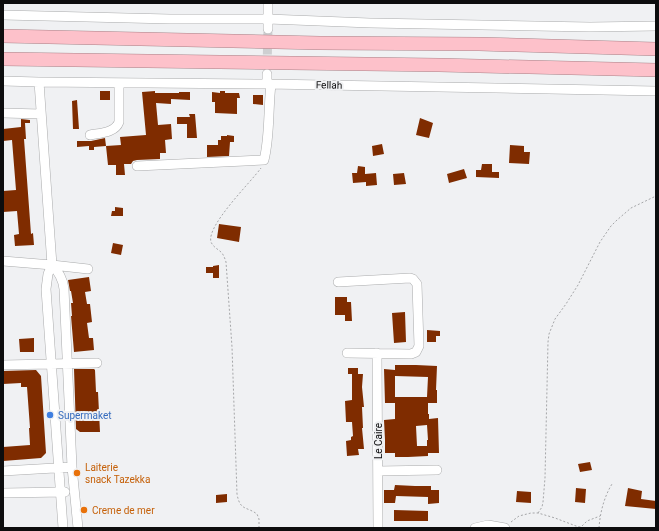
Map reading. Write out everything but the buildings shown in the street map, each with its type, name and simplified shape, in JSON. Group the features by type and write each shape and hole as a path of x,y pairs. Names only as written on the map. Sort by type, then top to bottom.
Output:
{"highway":[{"path":"3,36 320,43 479,44 656,49"},
{"path":"3,58 656,70"}],"street":[{"path":"268,3 268,29"},
{"path":"3,15 170,19 268,19 370,23 590,27 656,26"},
{"path":"136,166 264,160 268,143 269,84 267,74"},
{"name":"Fellah","path":"3,81 656,91"},
{"path":"39,82 52,265 46,284 63,528"},
{"path":"90,135 113,130 118,125 119,83"},
{"path":"3,113 41,114"},
{"path":"3,261 88,269"},
{"path":"52,265 59,273 63,284 72,467 78,528"},
{"path":"338,282 410,278 417,284 419,346 416,352 411,354 347,353"},
{"name":"Le Caire","path":"377,353 378,528"},
{"path":"3,365 97,363"},
{"path":"3,470 72,467"},
{"path":"378,471 437,470"},
{"path":"3,494 74,492"},
{"path":"475,528 488,525 505,528"}],"path":[{"path":"259,528 258,515 255,512 244,508 240,504 237,494 232,347 226,262 222,254 213,246 211,238 212,232 220,218 261,170 264,160"},
{"path":"538,513 543,502 545,478 549,334 556,318 578,285 600,242 611,226 631,208 656,196"},
{"path":"598,528 606,495 612,484"},
{"path":"505,528 519,516 531,512 555,518 580,527 587,521 600,516"}],"tunnel":[{"path":"267,68 268,29"}],"place":[{"name":"Supermaket","path":"50,415"},
{"name":"Laiterie snack Tazekka","path":"77,473"},
{"name":"Creme de mer","path":"84,510"}]}
